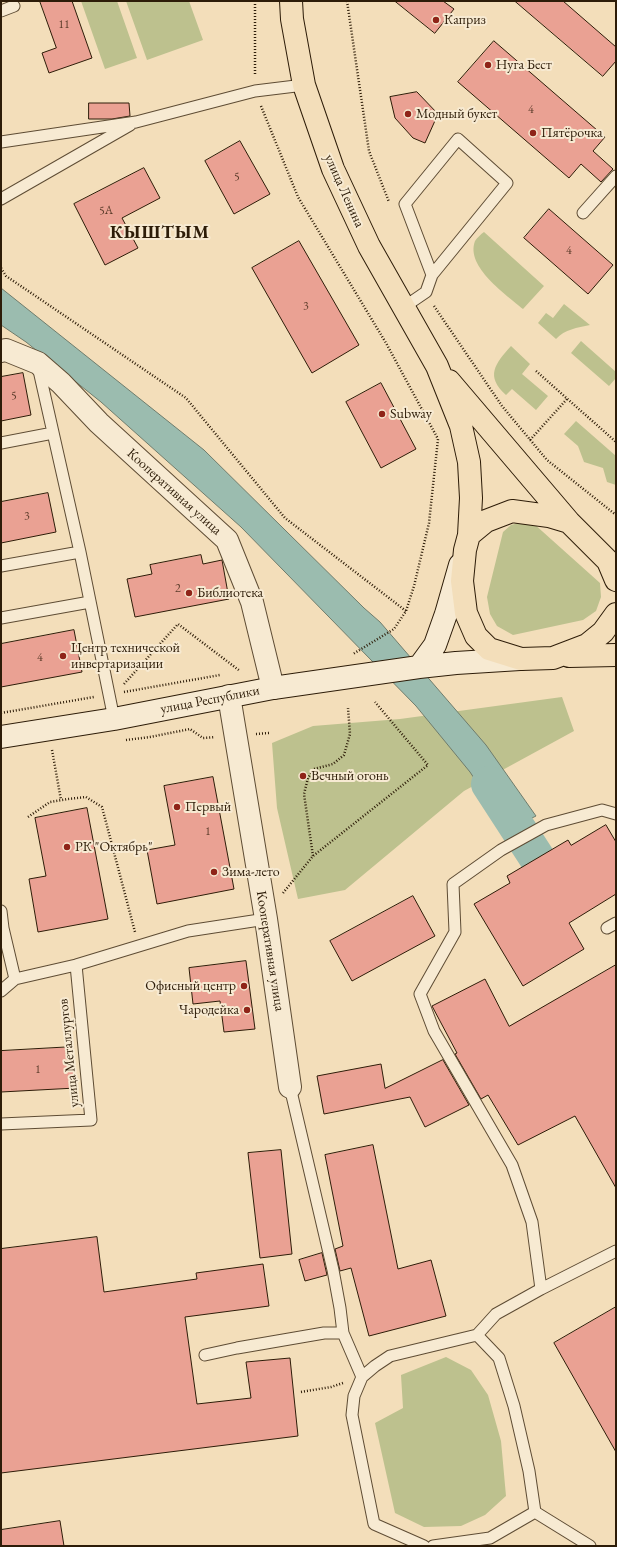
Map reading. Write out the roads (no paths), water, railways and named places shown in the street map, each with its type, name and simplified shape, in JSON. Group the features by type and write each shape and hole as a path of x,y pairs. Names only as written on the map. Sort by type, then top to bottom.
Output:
{"main road":[{"name":"улица Ленина","path":"291,1 292,19 304,85 333,169 369,246 437,366"},
{"path":"437,366 569,522 613,570"},
{"path":"437,366 461,426 467,455 471,498 462,581 466,613 476,636 490,649 521,659 558,656 616,655"},
{"path":"467,543 486,521 512,512 549,516 569,522"},
{"path":"558,656 587,645 604,632 616,614"}],"street":[{"name":"Кооперативная улица","path":"1,351 6,350 38,363 61,383 99,423 226,540 252,602 269,666 273,688"},
{"path":"419,667 434,645 446,614 467,543"},
{"name":"улица Республики","path":"1,737 114,719 273,688 419,667 521,659"},
{"name":"Кооперативная улица","path":"230,696 266,919 290,1088"}],"lane":[{"path":"1,11 14,6"},
{"path":"1,142 136,122 256,91 304,85"},
{"path":"1,199 136,122"},
{"path":"404,306 426,292 432,275 507,183 458,139 405,204 432,275"},
{"path":"583,213 616,176"},
{"path":"38,363 90,602 112,694 114,719"},
{"path":"1,444 53,433"},
{"path":"1,566 80,552"},
{"path":"1,618 90,602"},
{"path":"541,1289 532,1222 512,1165 434,1031 420,994 455,932 453,884 502,850 546,825 602,810 616,814"},
{"path":"1,911 2,927 15,979"},
{"path":"1,991 15,979 76,965 188,931 266,919"},
{"name":"улица Металлургов","path":"1,1124 91,1120 76,965"},
{"path":"290,1088 333,1270 343,1333 362,1378"},
{"path":"424,1546 374,1524 352,1415 354,1396 362,1378 375,1366 390,1356 477,1335 496,1314 541,1289 616,1251"},
{"path":"205,1355 324,1333 343,1333"},
{"path":"477,1335 499,1358 514,1406 529,1471 535,1512 590,1546"},
{"path":"433,1546 457,1544 490,1538 535,1512"}],"waterway":[{"path":"489,784 537,858"}],"place":[{"name":"Каприз","path":"436,20"},
{"name":"Нуга Бест","path":"488,65"},
{"name":"Модный букет","path":"408,114"},
{"name":"Пятёрочка","path":"533,133"},
{"name":"Subway","path":"382,414"},
{"name":"Библиотека","path":"189,593"},
{"name":"Центр технической инвертаризации","path":"63,656"},
{"name":"Вечный огонь","path":"303,776"},
{"name":"Первый","path":"177,807"},
{"name":"РК \"Октябрь\"","path":"67,847"},
{"name":"Зима-лето","path":"214,872"},
{"name":"Офисный центр","path":"244,986"},
{"name":"Чародейка","path":"247,1010"}],"district":[{"name":"КЫШТЫМ","path":"160,233"}]}
